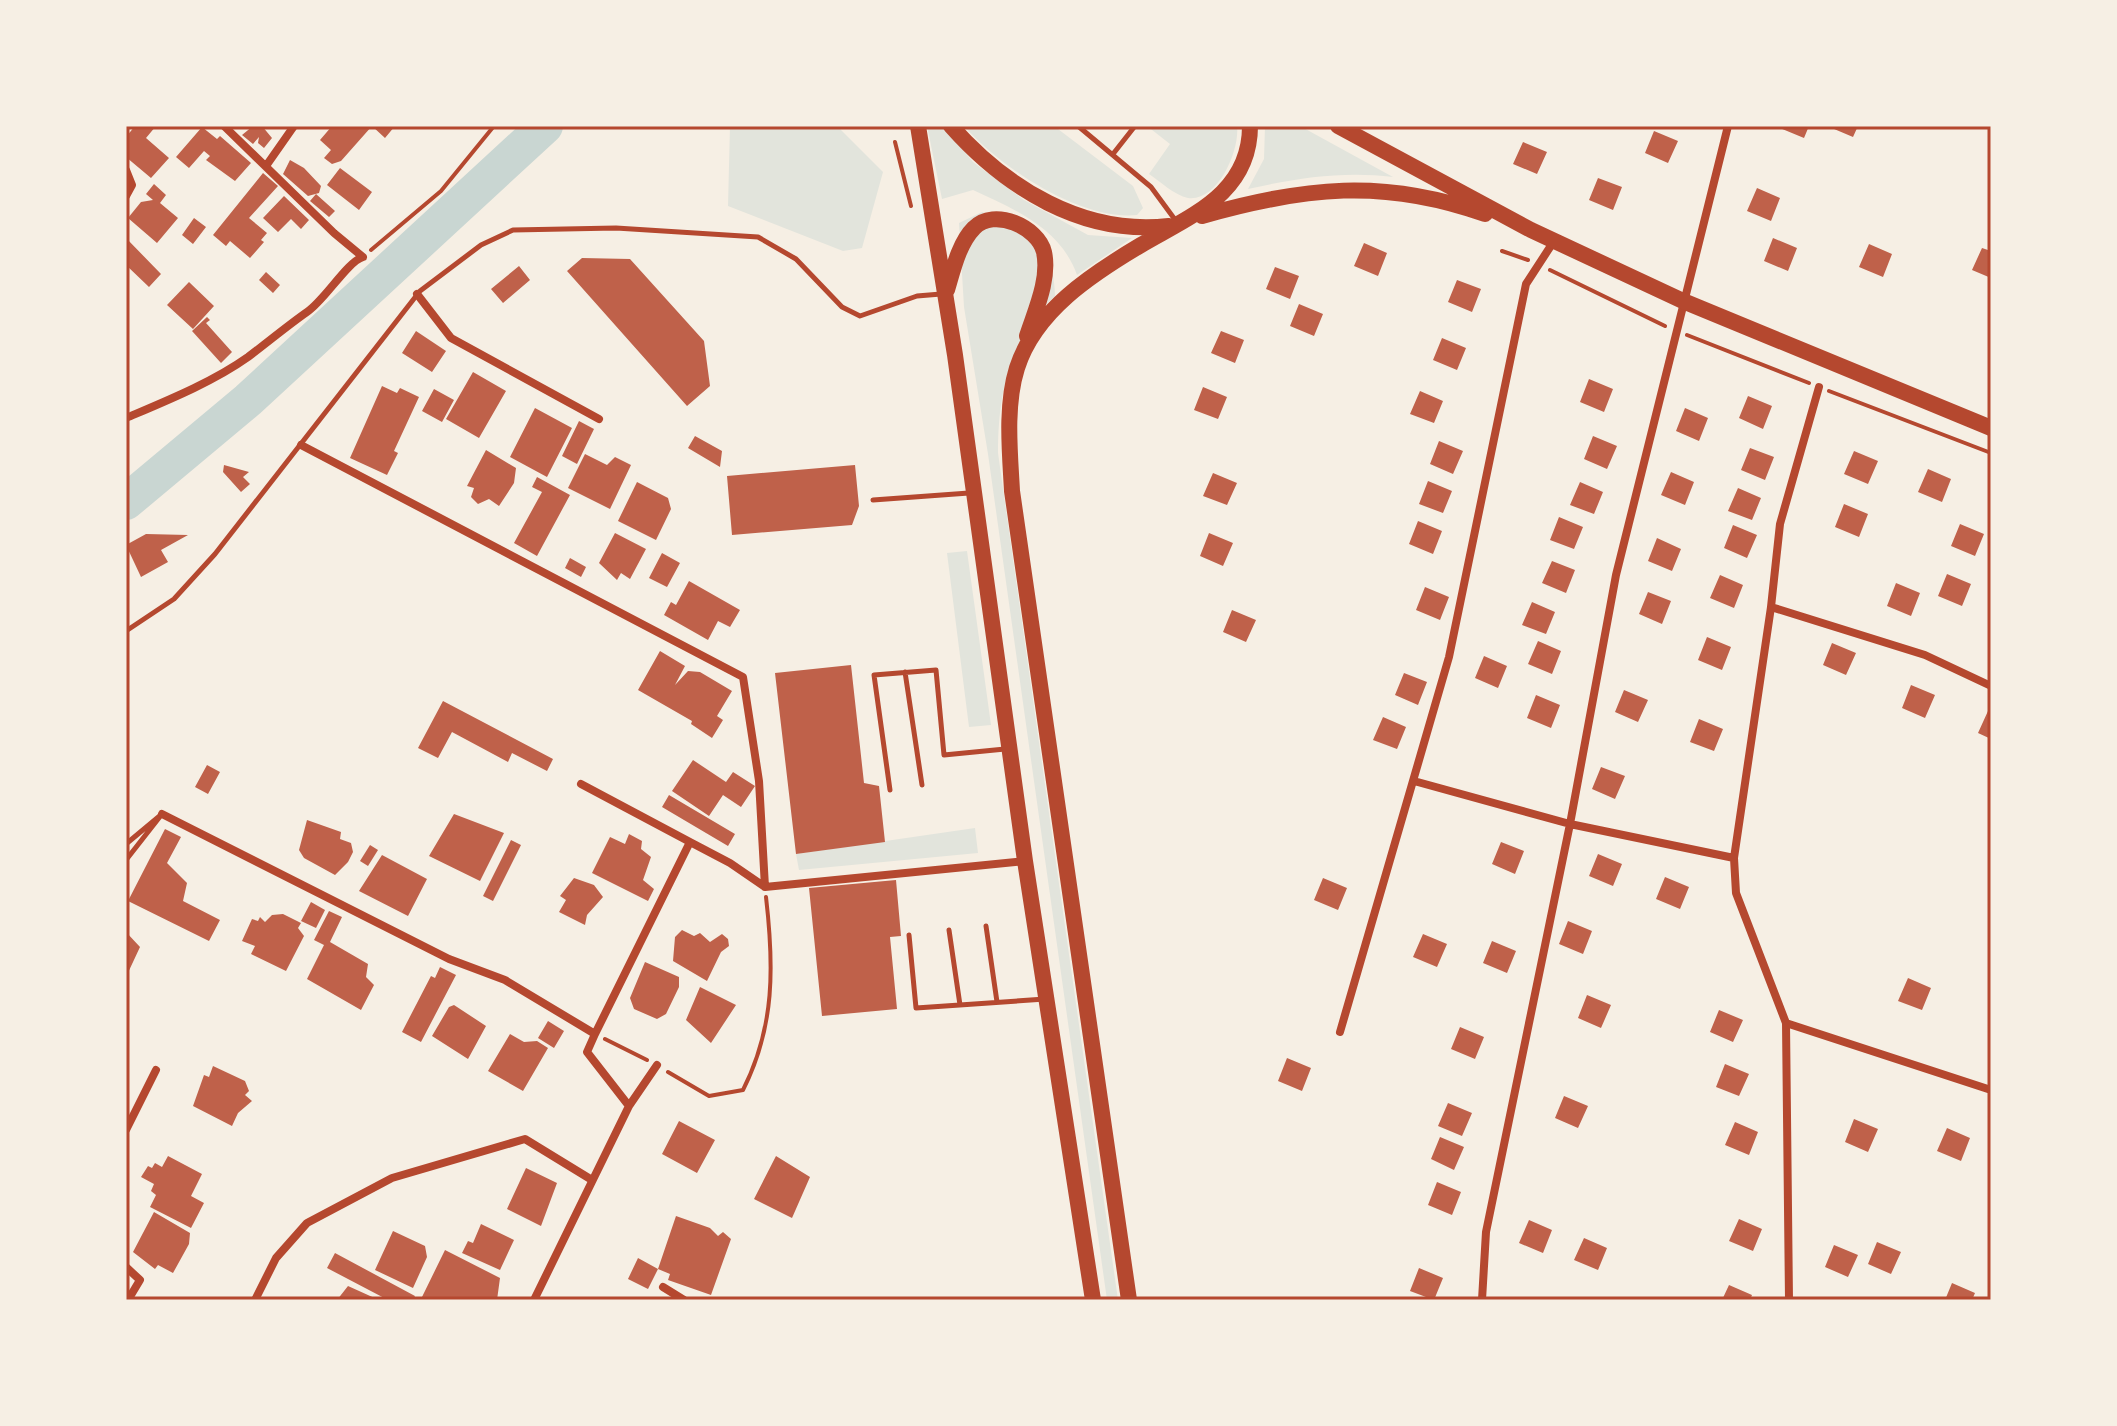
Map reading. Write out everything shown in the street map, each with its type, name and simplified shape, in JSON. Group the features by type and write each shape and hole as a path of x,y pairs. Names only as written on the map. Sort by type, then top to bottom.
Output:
{"main road":[{"path":"918,126 946,293 1025,861 1093,1300"},
{"path":"951,126 1007,178 1065,212 1110,226 1179,225 1235,207 1335,189 1443,200 1531,230 1683,301 1991,428"},
{"path":"1017,368 1044,321 1091,276 1179,225 1225,192 1243,163 1250,126"},
{"path":"1338,126 1531,230"},
{"path":"946,293 966,240 983,222 1012,223 1027,228 1044,250 1041,293 1017,368 1011,427 1012,491 1129,1300"}],"street":[{"path":"224,126 363,257"},
{"path":"266,166 294,126"},
{"path":"1482,1300 1486,1232 1570,824 1616,575 1728,126"},
{"path":"126,170 132,185 126,196"},
{"path":"1340,1032 1449,657 1526,284 1554,240"},
{"path":"126,418 246,358 288,322 308,312 341,281 353,260 363,257"},
{"path":"417,294 451,338 566,404 599,419"},
{"path":"1789,1300 1786,1023 1736,893 1734,858 1771,607 1780,524 1819,387"},
{"path":"301,445 743,677 759,781 765,887"},
{"path":"1771,607 1925,655 1991,686"},
{"path":"1414,781 1570,824 1734,858"},
{"path":"581,784 730,863 765,887 1025,861"},
{"path":"162,814 449,959 505,980 595,1034"},
{"path":"629,1106 587,1052 690,842"},
{"path":"1786,1023 1991,1090"},
{"path":"534,1300 629,1106 657,1065"},
{"path":"126,1130 156,1070"},
{"path":"255,1300 276,1258 307,1223 392,1178 525,1139 592,1180"},
{"path":"126,1267 140,1280 128,1300"},
{"path":"663,1287 684,1300"}],"lane":[{"path":"1078,126 1151,187 1179,225"},
{"path":"1113,154 1135,126"},
{"path":"126,631 174,599 301,445 417,294 481,245 513,230 552,227 758,237 796,259 842,307 860,316 917,296 946,293"},
{"path":"873,500 974,492"},
{"path":"890,790 874,675 936,670 944,755 1010,749"},
{"path":"905,672 922,785"},
{"path":"126,844 162,814"},
{"path":"126,860 162,814"},
{"path":"986,926 997,1002"},
{"path":"949,930 960,1005"},
{"path":"909,935 916,1008 1046,998"}],"path":[{"path":"363,257 441,191 494,126"},
{"path":"1502,251 1539,264 1675,331 1991,453"},
{"path":"595,1034 709,1096 743,1090 760,1056 770,1001 765,887"}],"shaded area":[{"path":"730,126 837,126 883,172 862,248 843,251 728,206"},
{"path":"927,126 944,126 973,162 1024,200 1088,235 1132,238 1077,275 1060,245 1020,213 973,190 942,199"},
{"path":"964,126 1054,126 1133,186 1143,208 1137,215 1115,215 1067,200 1020,174"},
{"path":"1147,126 1237,126 1235,148 1225,172 1209,192 1188,198 1149,174 1170,144"},
{"path":"1265,126 1300,126 1393,177 1320,177 1248,189 1264,159"},
{"path":"982,212 1025,232 1035,241 1050,263 1053,278 1055,296 1027,329 1009,368 1000,410 998,453 1118,1300 1107,1300 988,454 964,307 959,223"},
{"path":"967,551 991,725 969,727 947,553"},
{"path":"975,828 978,853 799,870 796,854"}],"building":[{"path":"135,126 156,126 146,138 169,158 151,178 126,157 126,137"},
{"path":"253,126 262,126 272,138 264,148 258,143 259,137 253,144 242,135"},
{"path":"332,126 372,126 341,161 332,164 324,158 331,150 320,140"},
{"path":"372,126 395,126 385,138"},
{"path":"1775,126 1809,126 1804,138"},
{"path":"1827,126 1858,126 1853,137"},
{"path":"202,127 217,139 220,136 251,163 235,181 206,160 210,156 204,151 189,168 176,157"},
{"path":"1654,131 1678,141 1668,163 1645,153"},
{"path":"1523,142 1547,152 1537,174 1513,164"},
{"path":"290,160 304,168 321,186 319,193 308,196 283,174"},
{"path":"340,168 372,192 359,210 327,185"},
{"path":"263,173 278,186 249,218 267,233 261,240 264,242 250,258 230,241 226,246 213,235"},
{"path":"1598,178 1622,187 1613,210 1589,200"},
{"path":"154,184 166,195 160,203 178,218 157,243 128,218 141,202 153,200 146,194"},
{"path":"1757,188 1780,198 1771,221 1747,211"},
{"path":"316,194 335,211 329,217 310,201"},
{"path":"284,196 309,220 301,229 291,219 278,232 263,218"},
{"path":"194,218 206,227 193,244 182,235"},
{"path":"126,238 161,274 149,287 126,265"},
{"path":"1773,238 1797,248 1788,271 1764,261"},
{"path":"1364,243 1387,253 1378,276 1354,266"},
{"path":"1869,244 1892,254 1883,277 1859,267"},
{"path":"1982,248 1991,251 1991,278 1972,270"},
{"path":"582,258 630,259 704,341 710,386 687,406 567,271"},
{"path":"519,266 530,280 503,303 491,289"},
{"path":"1275,267 1299,276 1290,299 1266,289"},
{"path":"266,272 280,285 273,293 259,280"},
{"path":"1457,280 1481,289 1472,312 1448,302"},
{"path":"189,282 214,306 193,329 167,305"},
{"path":"1299,304 1323,314 1314,336 1290,326"},
{"path":"207,317 210,320 206,323 232,352 221,363 192,331"},
{"path":"416,331 446,351 432,372 402,353"},
{"path":"1221,331 1244,340 1235,363 1211,353"},
{"path":"1442,338 1466,348 1457,370 1433,360"},
{"path":"473,372 506,391 479,438 446,419"},
{"path":"1589,379 1613,389 1604,412 1580,402"},
{"path":"382,386 397,393 400,388 419,397 394,451 398,453 387,475 350,458"},
{"path":"1203,387 1227,397 1218,419 1194,410"},
{"path":"434,389 454,400 442,422 422,411"},
{"path":"1420,391 1443,401 1434,423 1410,414"},
{"path":"1748,396 1772,406 1763,429 1739,418"},
{"path":"535,408 572,428 547,477 510,457"},
{"path":"1685,408 1708,418 1699,441 1676,431"},
{"path":"579,421 594,429 577,464 562,456"},
{"path":"695,436 722,451 720,467 688,448"},
{"path":"1593,436 1617,446 1607,469 1584,459"},
{"path":"1439,441 1463,451 1453,474 1430,464"},
{"path":"1750,448 1774,457 1765,480 1741,470"},
{"path":"486,450 516,468 514,483 499,506 489,499 478,504 471,497 474,488 467,486"},
{"path":"1854,451 1878,461 1868,484 1844,474"},
{"path":"585,454 607,465 615,457 631,465 610,509 568,488"},
{"path":"224,465 249,472 243,477 250,484 241,492 223,472"},
{"path":"855,465 859,506 852,525 732,535 727,476"},
{"path":"1928,469 1951,479 1942,502 1918,492"},
{"path":"1671,472 1694,482 1685,505 1661,495"},
{"path":"1213,473 1237,483 1227,505 1203,496"},
{"path":"537,477 570,495 537,556 514,543 542,492 532,487"},
{"path":"1428,481 1452,491 1443,513 1419,504"},
{"path":"637,482 668,498 671,509 656,540 618,521"},
{"path":"1580,482 1603,492 1594,514 1570,505"},
{"path":"1738,488 1761,498 1752,520 1728,511"},
{"path":"1844,504 1868,514 1859,537 1835,527"},
{"path":"1559,517 1583,527 1574,549 1550,540"},
{"path":"1418,521 1442,531 1433,554 1409,544"},
{"path":"1960,524 1984,534 1975,556 1951,546"},
{"path":"1733,525 1757,535 1747,558 1724,548"},
{"path":"615,533 646,549 630,579 621,573 617,580 599,563"},
{"path":"1209,533 1233,543 1223,566 1200,556"},
{"path":"146,534 188,535 161,550 168,562 141,577 126,545"},
{"path":"1657,538 1681,549 1672,571 1648,561"},
{"path":"662,553 680,563 667,587 649,578"},
{"path":"570,558 586,567 581,577 565,568"},
{"path":"1552,561 1575,570 1566,593 1542,583"},
{"path":"1947,574 1971,584 1962,606 1938,596"},
{"path":"1720,575 1743,585 1734,608 1710,598"},
{"path":"689,581 740,610 730,627 718,621 708,640 664,615 671,602 676,605"},
{"path":"1896,583 1920,593 1911,616 1887,606"},
{"path":"1425,587 1449,597 1440,620 1416,610"},
{"path":"1648,592 1671,601 1662,624 1639,614"},
{"path":"1532,602 1555,612 1546,634 1522,625"},
{"path":"1232,610 1256,620 1246,642 1223,632"},
{"path":"1707,637 1731,647 1722,670 1698,660"},
{"path":"1538,641 1561,651 1552,674 1528,664"},
{"path":"1832,643 1856,653 1846,675 1823,665"},
{"path":"660,651 685,666 675,685 688,671 700,672 732,691 717,716 723,720 712,738 691,724 692,721 638,690"},
{"path":"1484,656 1507,666 1498,688 1475,678"},
{"path":"851,665 864,783 879,786 885,842 796,854 775,673"},
{"path":"1404,673 1427,682 1418,705 1395,695"},
{"path":"1911,685 1935,695 1925,718 1902,708"},
{"path":"1624,690 1648,700 1638,722 1615,712"},
{"path":"1536,695 1560,705 1551,728 1527,718"},
{"path":"443,701 553,759 547,771 512,753 508,762 452,732 438,758 418,748"},
{"path":"1988,711 1991,712 1991,739 1978,733"},
{"path":"1383,717 1406,727 1397,749 1373,740"},
{"path":"1699,719 1723,729 1714,751 1690,742"},
{"path":"693,760 726,782 733,772 755,786 741,807 723,795 709,816 672,791"},
{"path":"207,765 220,772 208,794 195,787"},
{"path":"1601,767 1625,776 1615,799 1592,789"},
{"path":"669,795 735,834 728,846 662,807"},
{"path":"454,814 504,833 480,881 429,856"},
{"path":"307,820 341,832 340,839 351,843 353,852 348,862 335,875 304,858 299,850"},
{"path":"165,829 181,837 167,863 187,883 183,901 220,920 209,941 128,901"},
{"path":"629,834 642,841 641,849 651,857 643,880 654,889 648,901 592,873 610,837 625,844"},
{"path":"511,840 521,845 493,901 483,896"},
{"path":"1501,842 1524,851 1515,874 1492,864"},
{"path":"370,845 378,850 368,866 360,861"},
{"path":"1598,854 1622,864 1613,886 1589,876"},
{"path":"382,855 427,879 408,916 359,891"},
{"path":"1665,877 1689,887 1680,909 1656,899"},
{"path":"574,878 594,885 603,897 587,915 585,925 559,912 566,900 560,896"},
{"path":"1323,878 1347,888 1338,910 1314,900"},
{"path":"896,880 901,936 890,937 897,1009 822,1016 809,888"},
{"path":"311,902 325,910 316,928 301,921"},
{"path":"329,911 342,917 330,942 368,964 366,977 374,985 361,1010 307,979 324,945 314,940"},
{"path":"283,914 301,923 298,928 304,936 286,971 251,954 255,946 242,941 252,919 258,921 260,917 265,922 272,915"},
{"path":"1568,921 1592,931 1583,954 1559,944"},
{"path":"682,930 694,936 700,933 710,942 722,934 728,939 729,946 721,952 707,981 673,961 675,937"},
{"path":"126,932 140,947 126,977"},
{"path":"1423,934 1447,944 1437,967 1413,957"},
{"path":"1492,941 1516,951 1507,973 1483,963"},
{"path":"645,962 679,977 679,987 666,1014 657,1019 634,1009 630,998"},
{"path":"440,967 456,975 421,1042 402,1032 431,976 435,978"},
{"path":"1908,978 1931,988 1922,1010 1898,1001"},
{"path":"700,987 736,1005 711,1043 686,1020"},
{"path":"1587,995 1611,1005 1601,1028 1578,1018"},
{"path":"454,1005 486,1026 468,1059 432,1036 449,1007"},
{"path":"1719,1010 1743,1020 1733,1042 1710,1032"},
{"path":"548,1021 564,1031 554,1048 538,1038"},
{"path":"1460,1027 1484,1037 1475,1059 1451,1049"},
{"path":"510,1034 524,1042 537,1041 548,1048 523,1091 488,1071"},
{"path":"1287,1058 1311,1068 1302,1091 1278,1081"},
{"path":"1725,1064 1749,1074 1739,1096 1716,1087"},
{"path":"213,1066 245,1081 249,1091 245,1095 252,1101 238,1113 232,1126 193,1106 204,1075 209,1077"},
{"path":"1564,1096 1588,1106 1578,1128 1555,1118"},
{"path":"1448,1103 1472,1113 1462,1136 1438,1126"},
{"path":"1854,1119 1878,1129 1868,1152 1845,1142"},
{"path":"679,1121 715,1140 697,1173 662,1154"},
{"path":"1735,1122 1758,1132 1749,1155 1725,1145"},
{"path":"1947,1128 1970,1138 1961,1161 1937,1151"},
{"path":"1440,1137 1464,1147 1454,1170 1431,1159"},
{"path":"168,1156 202,1174 191,1196 204,1203 191,1228 150,1207 156,1195 151,1191 154,1184 141,1177 148,1166 152,1168 155,1163 162,1167"},
{"path":"776,1156 810,1177 792,1218 754,1199"},
{"path":"526,1168 557,1183 541,1226 507,1209"},
{"path":"1437,1182 1461,1192 1452,1215 1428,1205"},
{"path":"154,1212 190,1233 189,1244 173,1273 158,1265 155,1269 133,1252"},
{"path":"676,1216 710,1228 718,1236 723,1232 731,1239 711,1295 668,1280 670,1274 658,1269"},
{"path":"1739,1219 1762,1229 1753,1251 1729,1241"},
{"path":"1529,1220 1552,1230 1543,1253 1519,1243"},
{"path":"481,1224 514,1240 500,1270 462,1253 468,1241 473,1243"},
{"path":"393,1231 425,1246 427,1257 413,1288 375,1270"},
{"path":"1584,1238 1607,1248 1598,1270 1574,1260"},
{"path":"1877,1242 1901,1252 1891,1274 1868,1264"},
{"path":"1834,1245 1858,1255 1848,1277 1825,1267"},
{"path":"445,1250 500,1278 497,1300 428,1300 422,1297"},
{"path":"335,1253 415,1296 413,1300 388,1300 327,1268"},
{"path":"638,1258 658,1269 648,1289 628,1279"},
{"path":"1419,1268 1443,1278 1434,1300 1410,1291"},
{"path":"1952,1283 1975,1293 1972,1300 1945,1300"},
{"path":"1729,1285 1752,1295 1750,1300 1722,1300"},
{"path":"348,1286 379,1300 337,1300"}],"waterway":[{"path":"126,502 248,400 545,126"}]}
